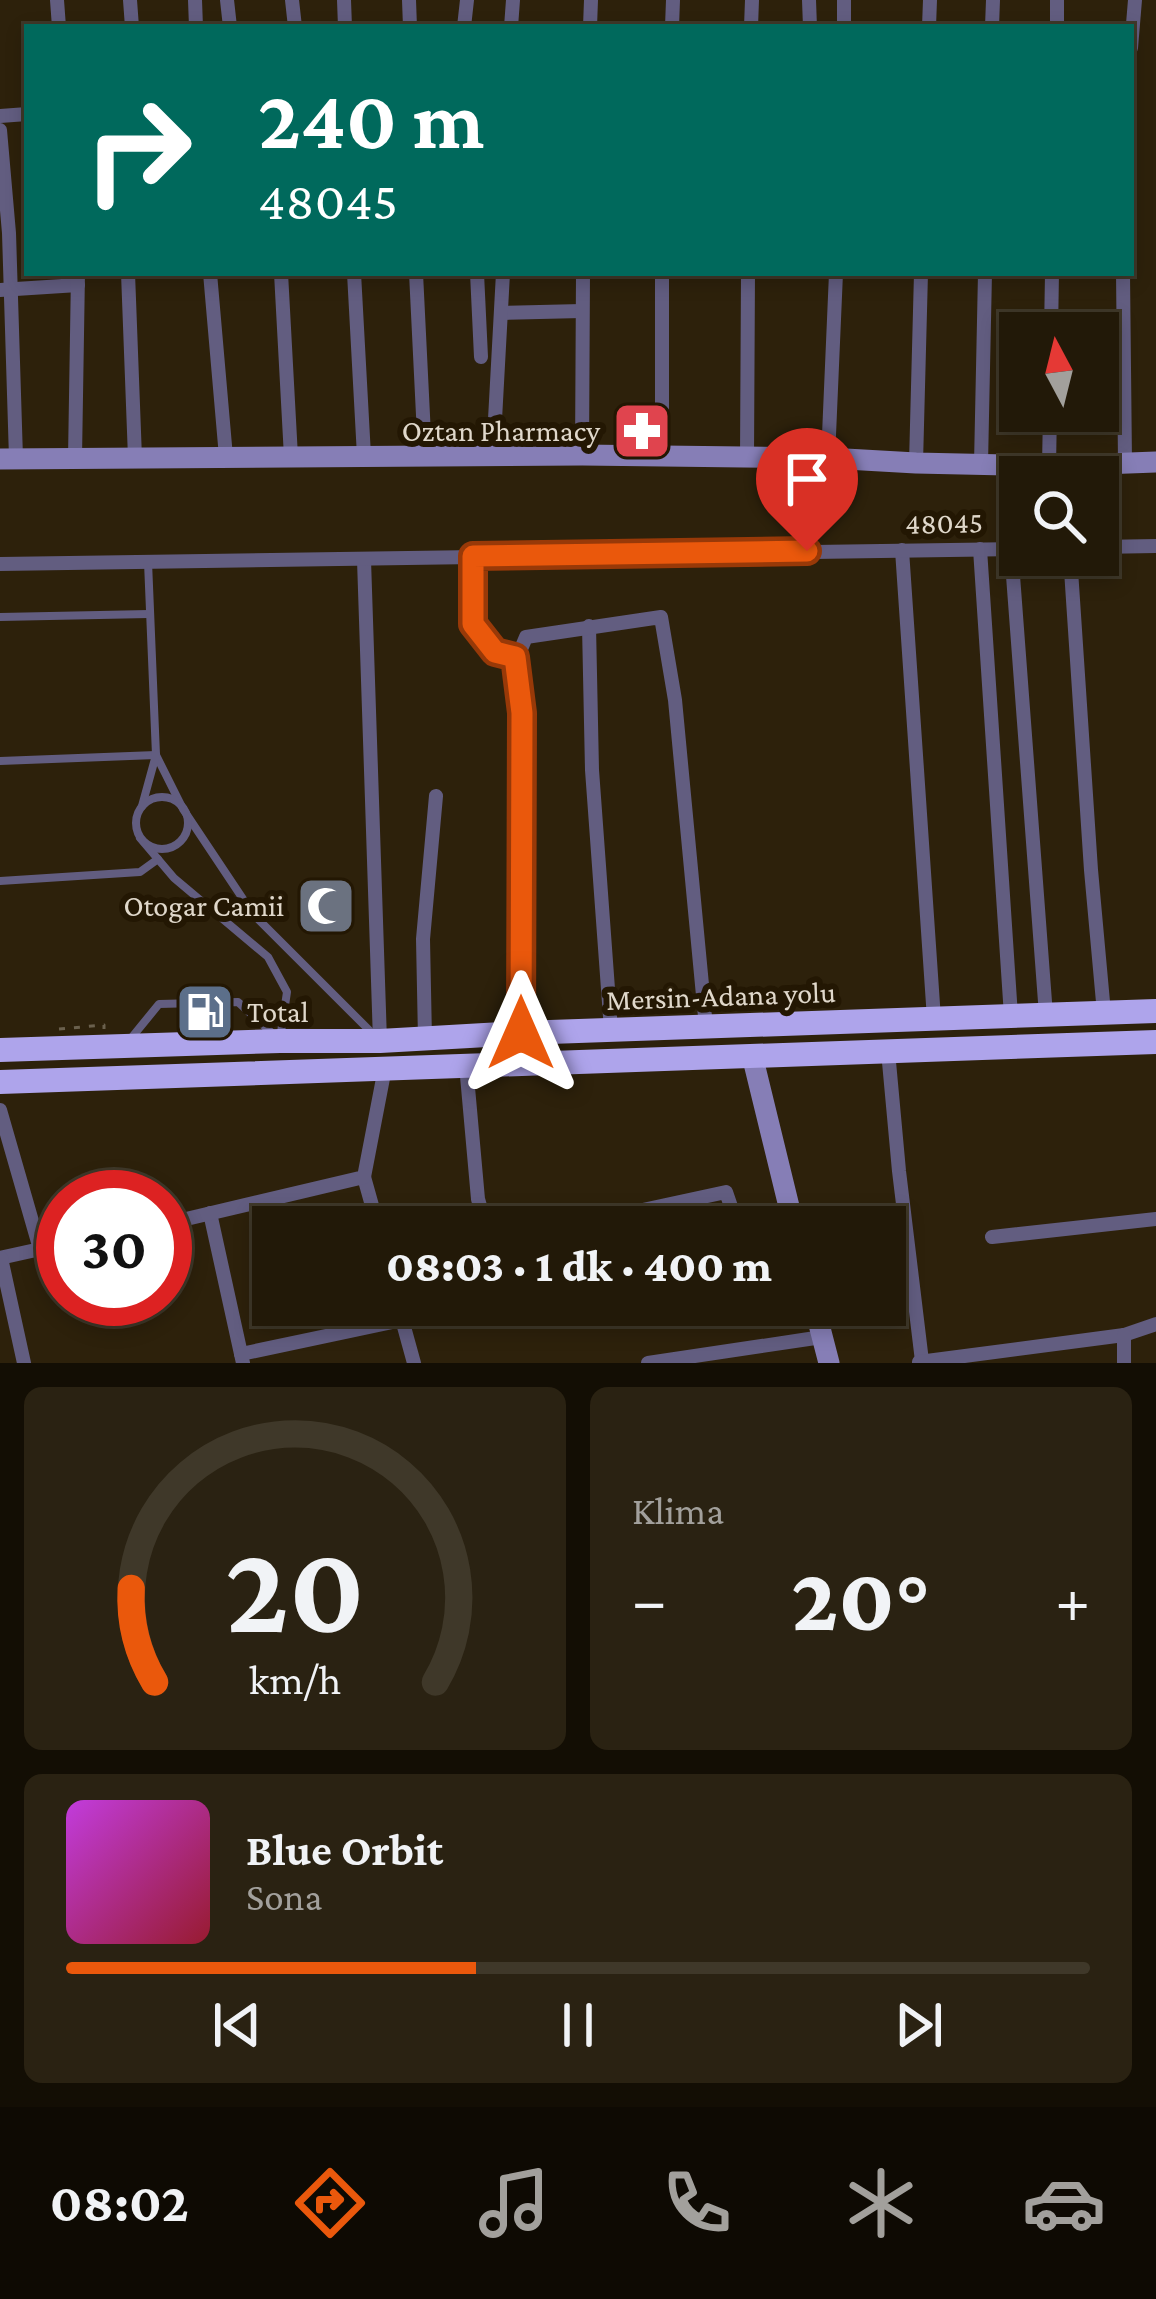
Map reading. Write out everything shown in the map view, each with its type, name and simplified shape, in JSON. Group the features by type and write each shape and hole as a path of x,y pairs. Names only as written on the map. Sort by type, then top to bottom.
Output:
{"highway":[{"name":"Mersin-Adana yolu","path":"0,1050 380,1041 1156,1011"},
{"name":"Mersin-Adana yolu","path":"0,1082 1156,1042"}],"main road":[{"path":"6,463 74,458 582,455 999,465"},
{"path":"1119,463 1156,462"},
{"path":"6,463 820,472 916,464"},
{"path":"752,1055 789,1206"},
{"path":"819,1326 829,1363"}],"street":[{"path":"0,130 6,463"},
{"path":"128,276 135,458"},
{"path":"210,276 226,457"},
{"path":"281,276 291,457"},
{"path":"354,276 364,456"},
{"path":"416,276 425,456"},
{"path":"477,276 481,357"},
{"path":"493,456 503,276"},
{"path":"582,455 583,276"},
{"path":"662,276 662,456"},
{"path":"747,457 748,276"},
{"path":"828,458 836,276"},
{"path":"916,464 921,276"},
{"path":"981,464 985,276"},
{"path":"1051,312 1052,276"},
{"path":"1123,276 1125,463"},
{"path":"5,290 78,279 74,458"},
{"path":"501,313 583,310"},
{"path":"1119,547 1156,546"},
{"path":"980,549 1012,1016"},
{"name":"48045","path":"0,564 999,549"},
{"path":"902,550 934,1018"},
{"path":"473,556 473,624 495,652 515,657 522,713 521,1033"},
{"path":"364,560 380,1041"},
{"path":"1018,576 1046,1015"},
{"path":"1071,576 1104,1013"},
{"path":"516,661 526,637 661,617 675,700 706,1027"},
{"path":"589,626 592,770 611,1030"},
{"path":"425,1039 423,939 436,796"},
{"path":"888,1051 918,1362 977,1358 1124,1335 1156,1324"},
{"path":"466,1065 480,1206"},
{"path":"372,1206 364,1177 385,1068"},
{"path":"0,1110 36,1235"},
{"path":"192,1218 364,1177"},
{"path":"662,1206 727,1192 731,1206"},
{"path":"211,1213 242,1358 352,1326"},
{"path":"992,1237 1156,1219"},
{"path":"24,1363 0,1258 36,1250"},
{"path":"404,1326 414,1363"},
{"path":"1124,1335 1124,1363"},
{"path":"648,1363 822,1337"}],"lane":[{"path":"148,562 156,755 135,822 140,838 174,878 268,957 287,992 280,1040"},
{"path":"0,617 149,614"},
{"path":"0,760 156,755"},
{"path":"140,838 154,848 172,847 185,835 187,817 156,755"},
{"path":"142,806 163,797 178,803 254,914 380,1041"},
{"path":"0,881 140,872 158,859"},
{"path":"124,1046 159,1004 238,1001 280,1040"}],"path":[{"path":"59,1028 104,1025"}],"place":[{"name":"Oztan Pharmacy","path":"642,431"},
{"name":"Otogar Camii","path":"326,906"},
{"name":"Total","path":"205,1012"}],"route":[{"path":"521,1033 522,713 515,657 495,652 473,624 473,556 807,551"}]}
